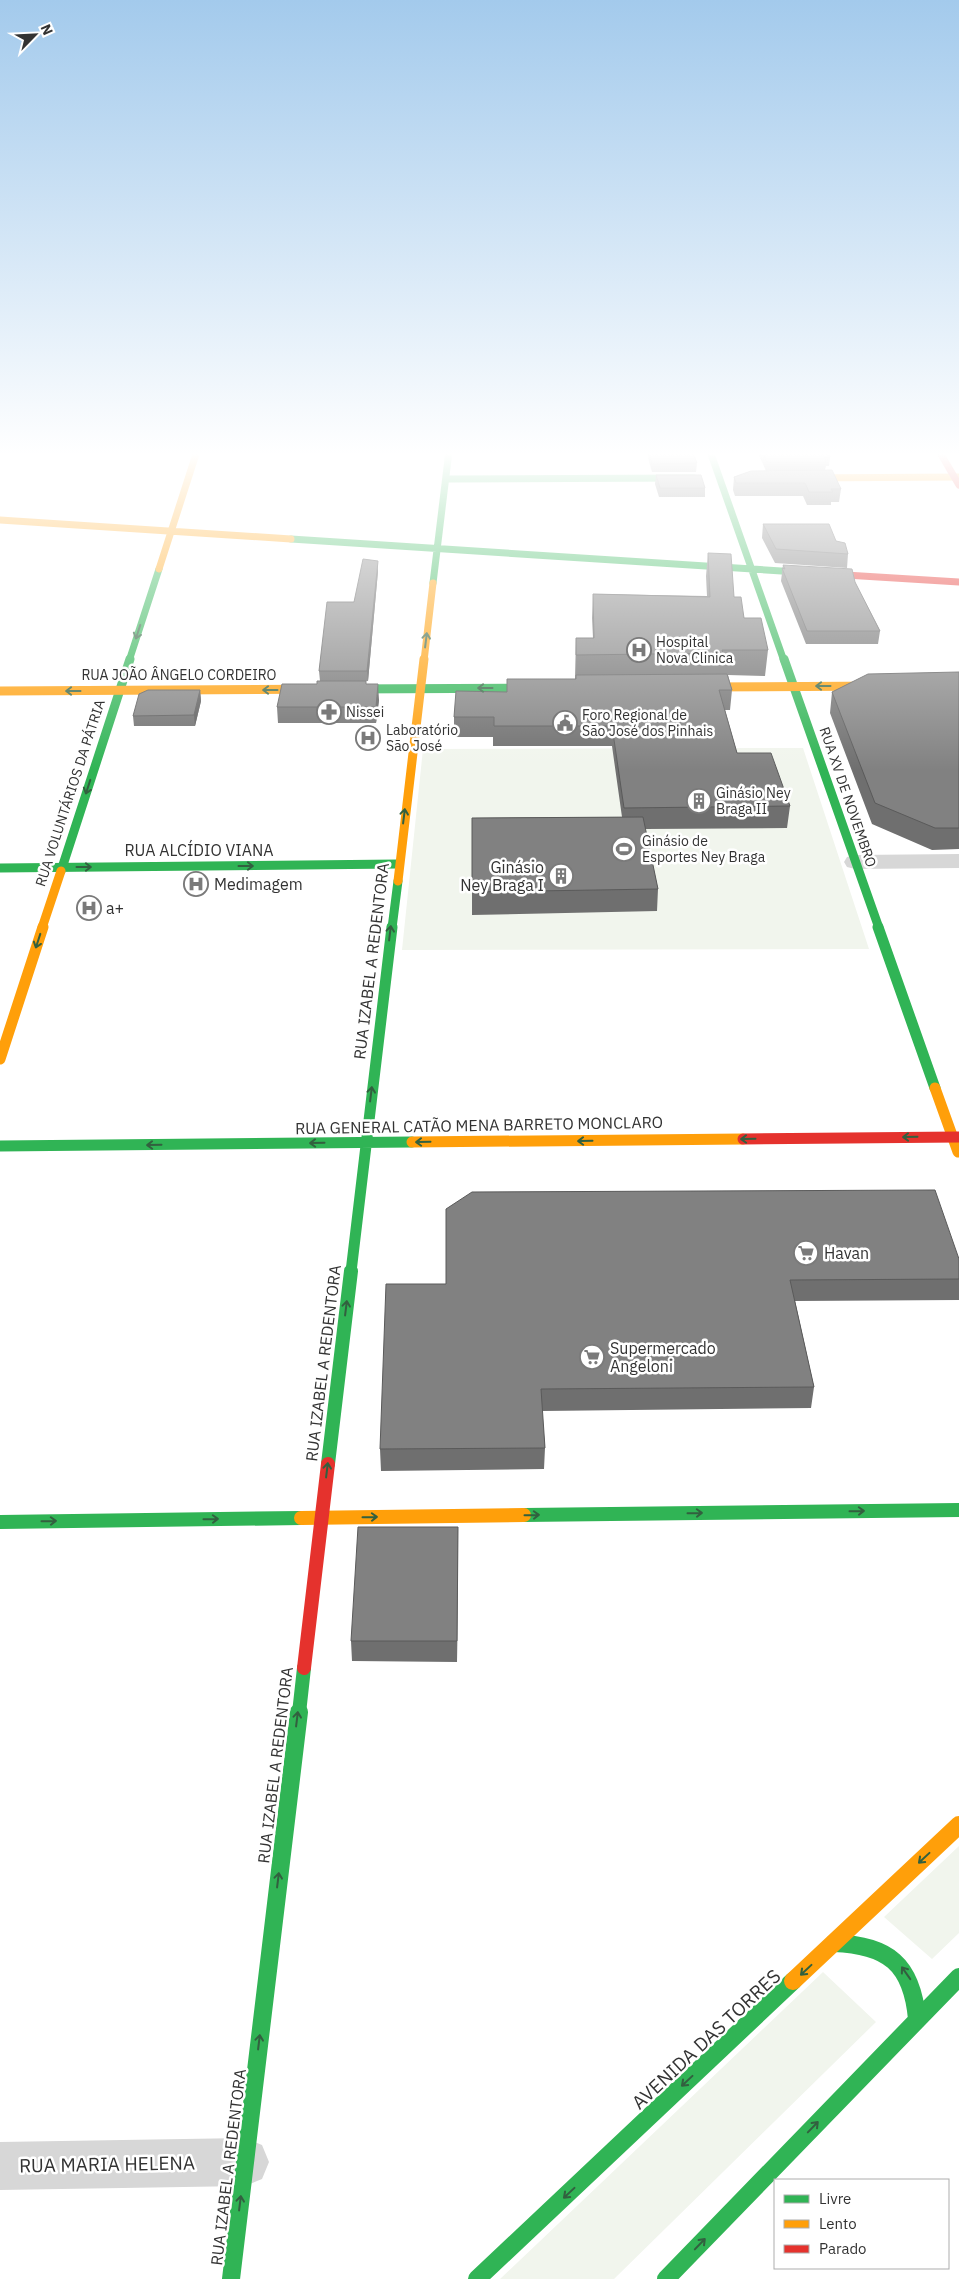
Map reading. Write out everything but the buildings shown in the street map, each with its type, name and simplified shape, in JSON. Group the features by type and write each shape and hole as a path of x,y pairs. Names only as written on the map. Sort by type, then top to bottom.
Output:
{"street":[{"name":"RUA VOLUNTÁRIOS DA PÁTRIA","path":"0,1059 162,557"},
{"name":"RUA IZABEL A REDENTORA","path":"231,2279 436,557"},
{"path":"577,557 959,582"},
{"name":"RUA XV DE NOVEMBRO","path":"747,557 855,862 956,1137 959,1154"},
{"path":"678,687 959,685"},
{"name":"RUA JOÃO ÂNGELO CORDEIRO","path":"0,692 552,688"},
{"path":"855,862 959,861"},
{"name":"RUA ALCÍDIO VIANA","path":"0,868 398,864"},
{"name":"RUA GENERAL CATÃO MENA BARRETO MONCLARO","path":"0,1146 956,1137"},
{"path":"0,1522 959,1510"},
{"name":"AVENIDA DAS TORRES","path":"477,2279 959,1825"},
{"path":"834,1943 850,1941 866,1944 882,1950 895,1960 907,1973 914,1988 918,2004 917,2019"},
{"path":"666,2279 959,1977"},
{"name":"RUA MARIA HELENA","path":"0,2166 245,2162"},
{"path":"234,2252 239,2279"}],"shaded area":[{"name":"Ginásio de Esportes Ney Braga","path":"803,748 869,949 402,950 423,749"},
{"path":"959,1846 959,1933 932,1959 884,1917"},
{"path":"823,1972 876,2022 614,2279 500,2279"}],"traffic: fast":[{"path":"433,583 436,557"},
{"path":"572,557 797,572"},
{"path":"748,557 935,1088"},
{"path":"61,871 159,569"},
{"path":"890,686 959,685"},
{"path":"344,689 545,688"},
{"path":"0,868 398,864"},
{"path":"328,1464 398,881"},
{"path":"0,1146 412,1142"},
{"path":"524,1515 959,1510"},
{"path":"0,1522 301,1518"},
{"path":"231,2279 304,1668"},
{"path":"834,1943 869,1947 883,1952 895,1960 911,1984 917,2019"},
{"path":"666,2279 959,1977"},
{"path":"477,2279 793,1981"}],"traffic: slow":[{"path":"159,569 163,557"},
{"path":"398,881 433,583"},
{"path":"693,687 890,686"},
{"path":"0,691 344,689"},
{"path":"0,1059 61,871"},
{"path":"935,1088 958,1152"},
{"path":"412,1142 743,1139"},
{"path":"301,1518 524,1515"},
{"path":"793,1981 959,1825"}],"traffic: jam":[{"path":"797,572 959,582"},
{"path":"743,1139 959,1137"},
{"path":"304,1668 328,1464"}],"place":[{"name":"Hospital Nova Clinica","path":"639,650"},
{"name":"Nissei","path":"329,712"},
{"name":"Foro Regional de São José dos Pinhais","path":"565,723"},
{"name":"Laboratório São José","path":"368,738"},
{"name":"Ginásio Ney Braga II","path":"699,801"},
{"name":"Ginásio de Esportes Ney Braga","path":"624,849"},
{"name":"Ginásio Ney Braga I","path":"561,876"},
{"name":"Medimagem","path":"196,884"},
{"name":"a+","path":"89,908"},
{"name":"Havan","path":"806,1253"},
{"name":"Supermercado Angeloni","path":"592,1357"}]}
